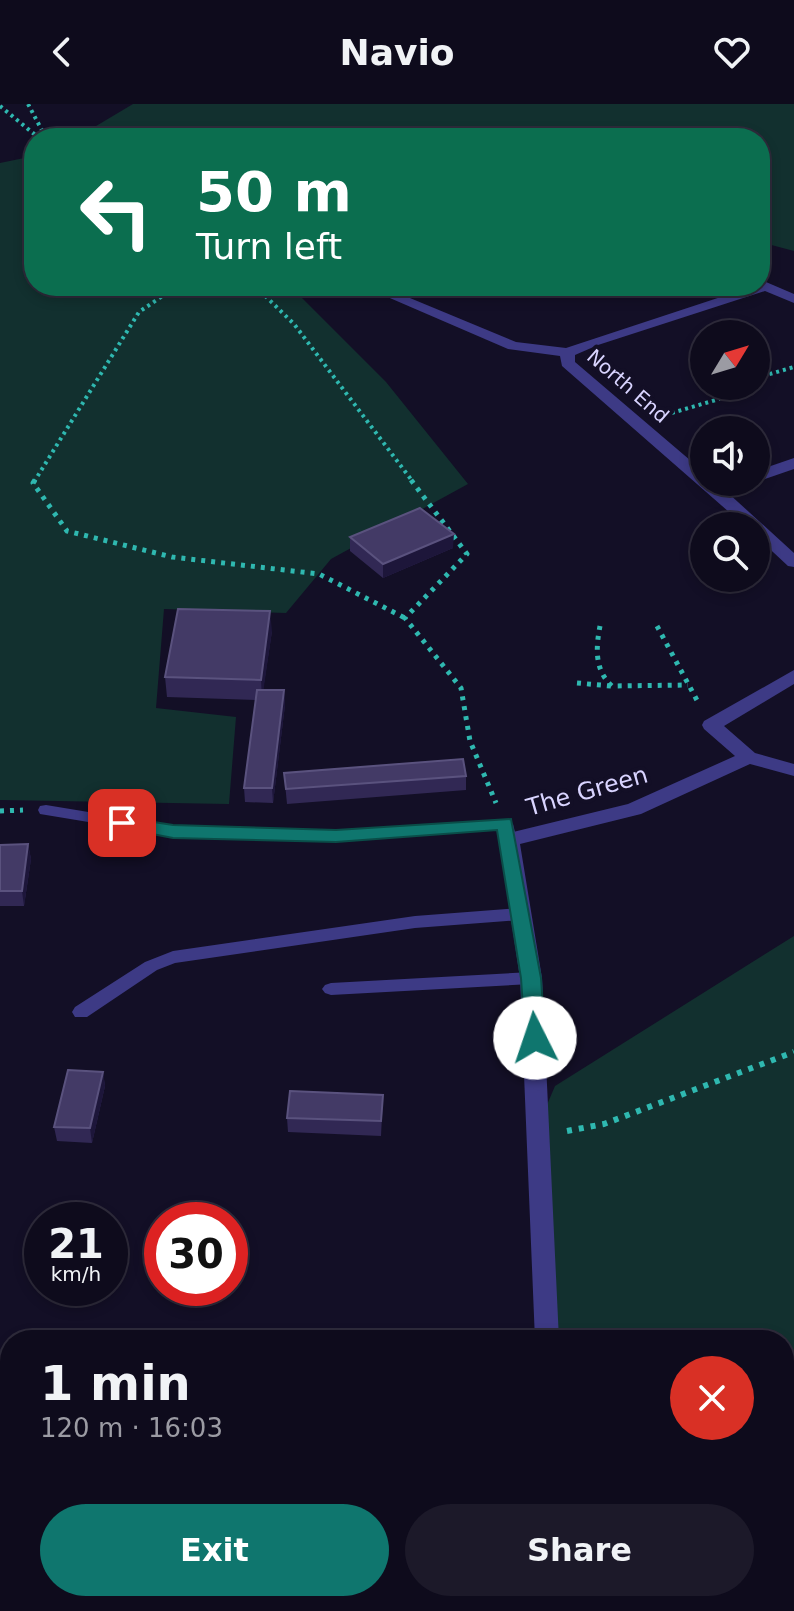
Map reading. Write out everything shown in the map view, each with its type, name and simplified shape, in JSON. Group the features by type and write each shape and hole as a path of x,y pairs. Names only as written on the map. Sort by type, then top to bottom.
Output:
{"street":[{"name":"North End","path":"770,288 794,299"},
{"name":"North End","path":"393,296 513,346 568,353 735,296"},
{"name":"North End","path":"568,353 567,363 690,468"},
{"path":"770,472 794,463"},
{"name":"North End","path":"722,496 739,512"},
{"name":"North End","path":"770,540 794,562"},
{"path":"794,676 711,725 748,757 794,770"},
{"name":"The Green","path":"547,1330 531,978 507,832 634,809 748,757"}],"lane":[{"path":"46,810 173,831 336,836 507,832"},
{"path":"81,1012 151,966 173,957 401,924 521,914"},
{"path":"331,989 531,978"}],"path":[{"path":"28,104 41,128"},
{"path":"0,106 27,128"},
{"path":"162,296 139,312 33,483 67,531 172,557 319,574 405,618 461,688 470,741 507,832"},
{"path":"265,296 294,324 467,554 405,618"},
{"path":"770,374 794,367"},
{"path":"637,423 716,400"},
{"path":"600,626 595,652 605,680 612,686"},
{"path":"657,626 711,725"},
{"path":"577,683 688,685"},
{"path":"539,1136 604,1124 794,1052"}],"green space":[{"path":"133,104 794,104 794,251 770,245 770,128 93,128"},
{"path":"24,158 24,296 300,296 386,382 468,484 331,559 286,613 164,609 156,708 236,717 229,804 0,800 0,163"},
{"path":"794,936 794,1330 541,1330 532,1140 555,1086"}],"building":[{"path":"420,508 454,534 383,564 350,537"},
{"path":"178,609 270,611 261,680 165,677"},
{"path":"257,690 284,690 272,788 244,788"},
{"path":"463,759 466,776 286,789 284,773"},
{"path":"28,844 22,891 0,891 0,845"},
{"path":"68,1070 103,1072 90,1128 54,1127"},
{"path":"290,1091 383,1095 381,1121 287,1118"}],"route":[{"path":"122,823 173,831 336,836 505,824 531,978 535,1038"}]}
